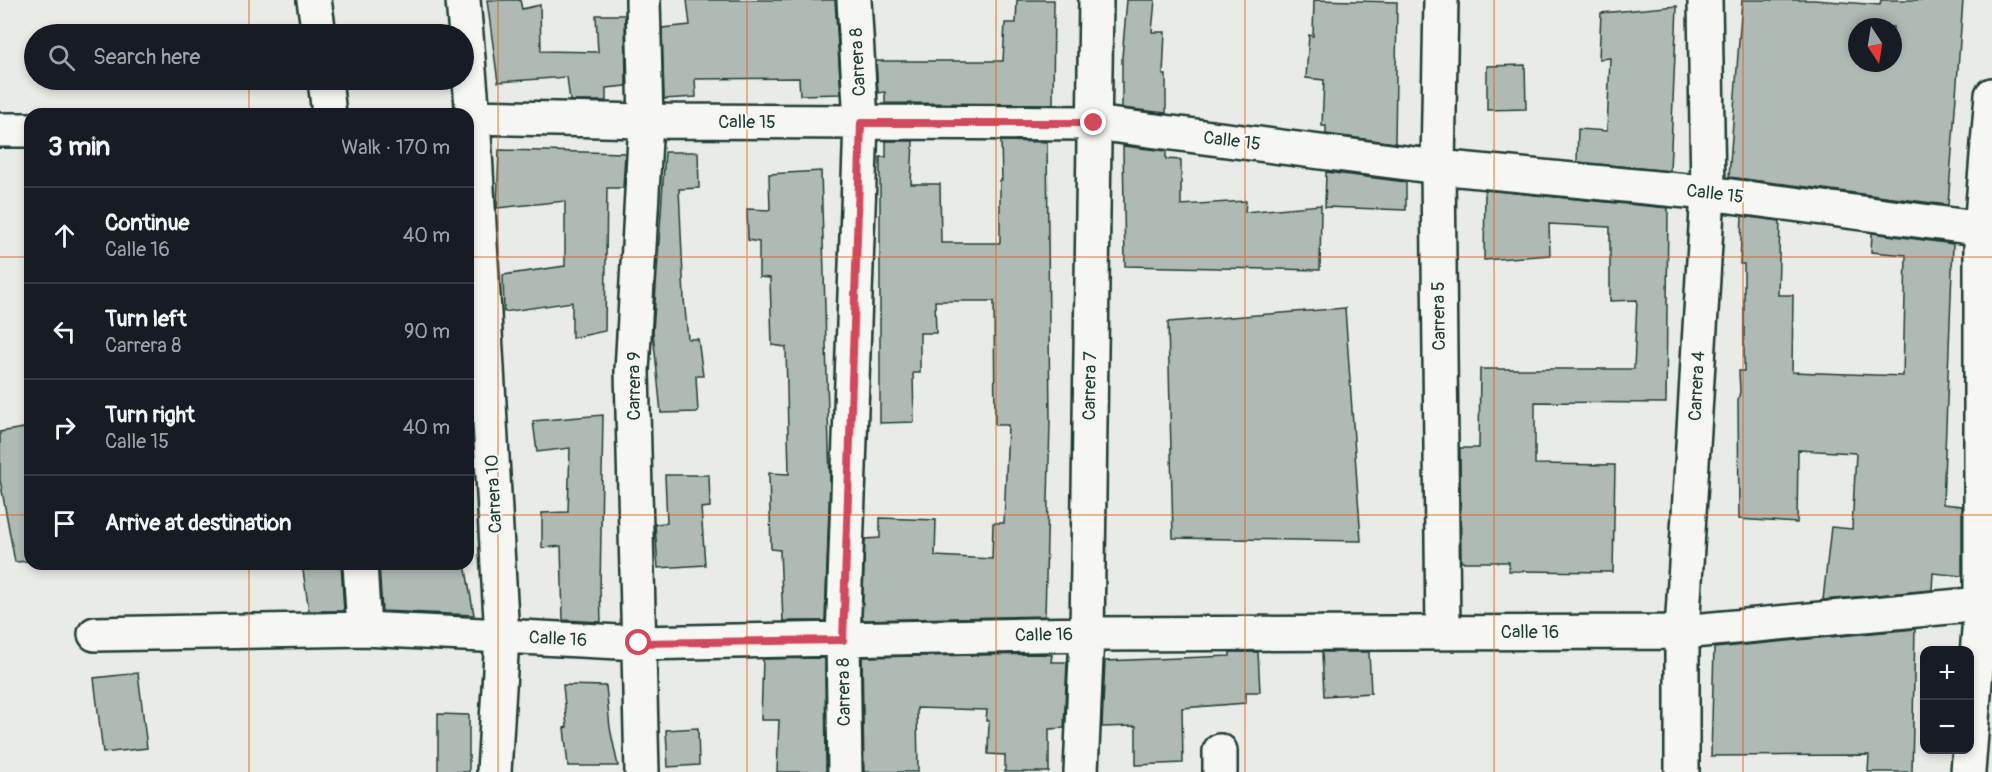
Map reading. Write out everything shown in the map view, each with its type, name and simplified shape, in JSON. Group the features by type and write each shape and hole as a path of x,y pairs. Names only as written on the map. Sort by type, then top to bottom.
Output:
{"street":[{"path":"314,0 318,24"},
{"name":"Carrera 10","path":"463,0 464,24"},
{"name":"Carrera 9","path":"642,772 633,371 646,121 643,0"},
{"name":"Carrera 8","path":"845,772 843,640 861,123 854,0"},
{"name":"Carrera 7","path":"1081,772 1087,634 1096,0"},
{"name":"Carrera 5","path":"1441,0 1438,167 1443,633"},
{"name":"Carrera 4","path":"1682,772 1682,632 1708,193 1705,0"},
{"path":"326,90 328,108"},
{"name":"Carrera 10","path":"468,90 469,108"},
{"path":"1968,772 1987,604 1987,230 1992,95"},
{"name":"Calle 15","path":"474,117 646,121 1094,123 1438,167 1708,193 1987,230"},
{"path":"0,130 24,130"},
{"name":"Carrera 10","path":"474,182 502,637 494,772"},
{"path":"360,570 364,629"},
{"name":"Calle 16","path":"95,634 364,629 639,643 1087,634 1682,632 1987,604"}],"building":[{"path":"487,0 520,0 522,9 540,5 541,51 598,52 596,15 625,15 626,86 606,88 606,101 570,101 567,77 498,82"},
{"path":"687,0 835,0 841,94 800,95 799,78 695,79 696,97 664,99 662,28 690,25"},
{"path":"1017,0 1054,0 1053,104 885,103 885,92 878,93 876,61 1003,61 1005,23 1016,23"},
{"path":"1127,0 1155,0 1152,32 1165,32 1163,75 1166,75 1166,113 1122,108 1122,57"},
{"path":"1314,0 1397,2 1395,143 1326,134 1326,126 1322,126 1324,80 1306,78 1309,35 1313,36"},
{"path":"1742,0 1814,0 1880,5 1881,0 1963,0 1948,205 1729,177"},
{"path":"1677,6 1670,171 1577,162 1578,129 1607,131 1610,58 1599,59 1601,13"},
{"path":"1525,65 1526,109 1487,110 1487,66"},
{"path":"886,141 913,141 911,184 940,184 941,243 1000,243 1001,141 1047,142 1050,422 1045,616 862,620 865,539 880,538 880,518 936,520 935,556 992,559 993,523 1004,523 1008,425 995,425 994,301 935,301 936,333 920,333 920,373 913,373 914,422 880,423 880,157 886,157"},
{"path":"1123,146 1166,151 1166,159 1181,160 1181,205 1246,201 1245,212 1321,205 1320,270 1125,266"},
{"path":"499,150 625,153 623,188 607,188 605,331 572,338 572,302 504,312 503,275 565,266 565,201 497,208"},
{"path":"665,152 698,152 699,188 679,189 688,339 698,339 703,376 696,376 698,412 661,413 653,332"},
{"path":"821,171 830,481 825,621 783,621 780,550 771,549 769,473 789,474 786,347 772,345 770,278 759,277 759,242 748,240 747,209 770,210 769,174"},
{"path":"1326,172 1406,182 1406,210 1325,207"},
{"path":"1485,190 1668,208 1666,403 1535,402 1535,464 1615,465 1613,572 1509,571 1509,562 1461,562 1460,448 1479,448 1480,369 1634,369 1637,300 1610,301 1610,227 1549,224 1550,255 1484,260"},
{"path":"1742,216 1780,221 1778,295 1793,295 1792,372 1903,376 1906,255 1871,252 1872,233 1953,244 1943,504 1962,506 1962,576 1933,573 1932,590 1823,600 1831,527 1852,529 1856,453 1798,450 1797,523 1739,519 1738,400 1739,371 1744,371 1744,264 1740,264"},
{"path":"1345,308 1361,541 1173,538 1168,322"},
{"path":"603,415 601,622 563,620 561,546 542,548 542,513 568,512 570,448 537,452 533,421"},
{"path":"24,428 24,561 15,562 0,480 0,432"},
{"path":"665,475 709,475 710,507 701,508 705,565 658,568 655,524 667,523"},
{"path":"303,570 341,570 344,611 309,611"},
{"path":"379,570 466,570 474,615 382,611"},
{"path":"1915,629 1912,772 1868,772 1869,755 1711,756 1714,648"},
{"path":"1230,652 1258,652 1260,692 1246,692 1246,703 1182,708 1183,763 1136,765 1136,726 1102,727 1105,661 1230,656"},
{"path":"1322,652 1369,652 1371,693 1324,696"},
{"path":"1052,655 1051,662 1067,662 1064,728 1049,729 1049,772 1005,772 1005,755 988,754 987,710 917,708 918,772 864,772 862,657"},
{"path":"825,658 826,772 777,772 779,720 761,720 763,659"},
{"path":"138,673 147,748 103,753 94,678"},
{"path":"563,685 606,686 610,728 618,766 568,766"},
{"path":"438,714 469,715 469,772 438,772"},
{"path":"698,728 699,765 668,767 666,730"}],"route":[{"path":"639,643 843,640 861,123 1094,123"}]}
